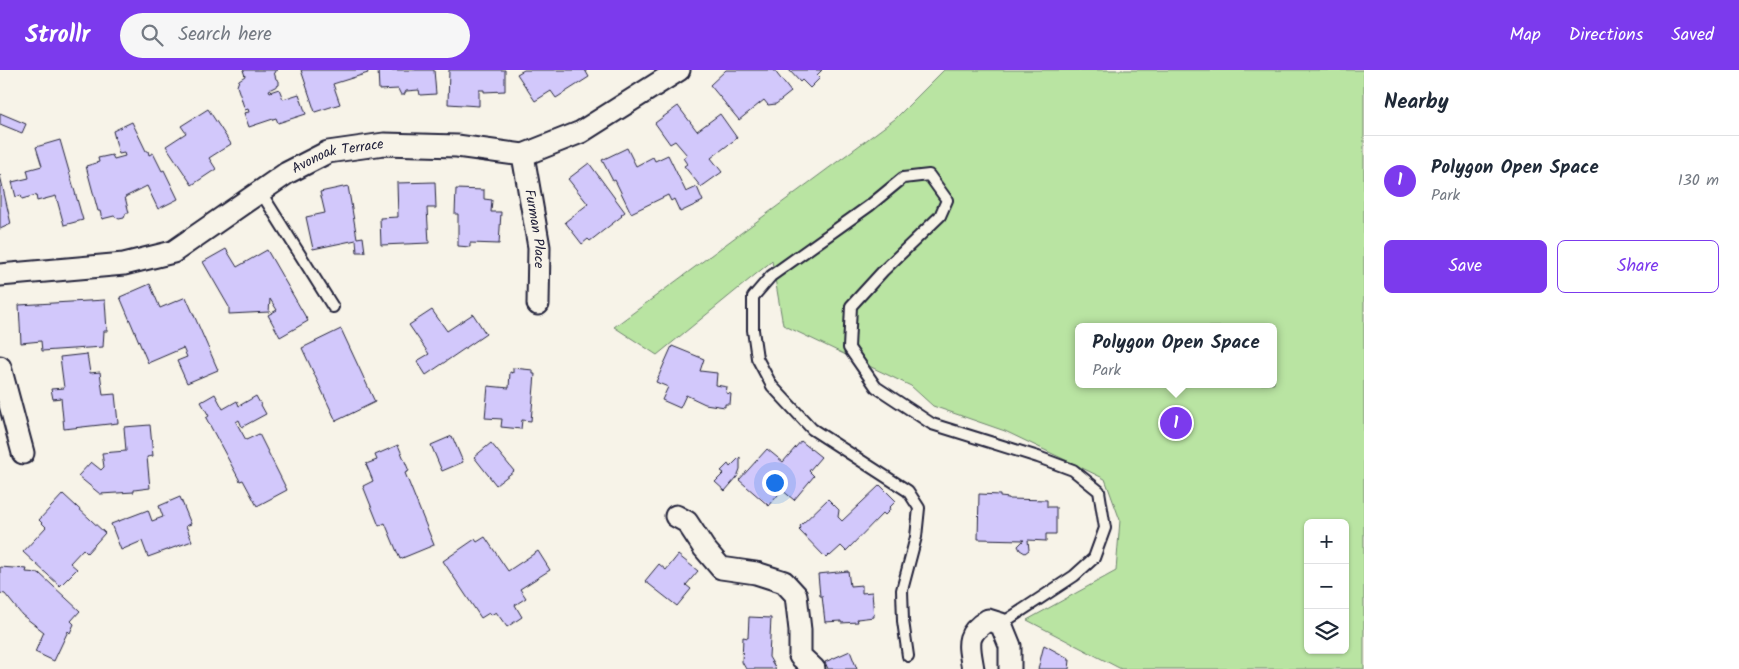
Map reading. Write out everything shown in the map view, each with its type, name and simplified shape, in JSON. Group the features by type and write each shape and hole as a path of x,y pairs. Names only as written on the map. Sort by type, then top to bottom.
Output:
{"street":[{"name":"Avonoak Terrace","path":"0,275 124,264 173,252 287,173 328,152 384,144 457,146 523,155 582,132 679,70"},
{"name":"Furman Place","path":"523,155 539,247 538,304"},
{"path":"0,367 23,453"},
{"path":"676,516 687,522 704,548 721,568 756,573 784,582 796,595 800,630 800,656 814,669"},
{"path":"973,669 969,642 975,628 988,620 1001,624 1010,646 1010,669"}],"lane":[{"path":"908,656 903,620 902,590 916,537 919,508 908,491 812,429 772,386 757,358 753,330 753,297 771,276 869,206 903,178 929,175 946,200 940,216 882,271 851,306 849,348 876,387 932,424 1038,457 1073,470 1099,491 1105,528 1094,558 1074,576 1001,624"},
{"path":"260,192 333,307"}],"green space":[{"path":"944,70 1364,70 1364,669 1121,669 1027,620 1116,571 1120,520 1105,479 1005,431 933,406 911,386 783,325 772,261 657,355 614,327 895,119"}],"building":[{"path":"243,70 278,70 274,72 279,85 269,90 270,92 279,89 283,99 299,94 306,114 278,123 276,118 249,127 244,113 249,112 248,109 245,110 237,86 239,80 245,76"},
{"path":"301,70 367,70 368,73 333,84 340,104 315,112"},
{"path":"378,70 434,70 436,94 420,95 419,90 406,91 404,95 401,95 398,89 379,90"},
{"path":"449,70 505,70 505,91 484,92 484,90 479,90 479,106 448,104"},
{"path":"524,70 585,70 589,77 556,98 551,91 535,101 517,74"},
{"path":"726,70 774,70 791,92 776,104 768,105 764,100 739,120 710,85"},
{"path":"789,70 822,70 817,75 820,78 810,88 802,80 800,82"},
{"path":"678,106 697,131 720,114 737,138 711,158 722,172 701,187 684,166 687,164 683,158 687,155 675,141 670,144 655,123"},
{"path":"208,109 231,144 209,158 216,169 192,185 166,146 186,133 181,126"},
{"path":"0,113 26,124 22,133 0,124"},
{"path":"132,122 146,151 148,151 149,155 153,153 162,171 164,170 178,199 158,209 147,186 125,197 129,213 126,213 124,218 119,219 114,216 102,219 100,211 98,211 86,166 99,162 98,158 112,155 114,159 125,156 124,153 119,154 113,131"},
{"path":"60,140 83,220 64,225 56,196 37,201 36,195 22,199 21,195 16,197 12,182 29,178 27,170 42,166 36,147"},
{"path":"627,148 636,166 653,157 655,161 668,155 686,192 697,187 703,201 680,212 674,199 671,201 668,195 631,213 615,180 613,181 602,160"},
{"path":"589,163 625,212 590,241 588,239 582,244 565,222 588,204 568,179"},
{"path":"0,175 11,224 0,229"},
{"path":"435,182 436,208 427,208 429,243 381,245 380,218 398,217 397,183"},
{"path":"348,186 357,238 363,237 365,252 357,252 356,240 313,249 306,217 325,213 320,192"},
{"path":"456,189 484,190 484,199 492,200 491,212 501,212 499,244 470,243 470,247 458,246 458,214 455,214"},
{"path":"226,249 237,267 267,250 308,321 280,337 268,315 277,310 270,299 269,312 229,314 229,307 203,262"},
{"path":"150,284 160,308 186,297 218,370 187,383 177,361 187,357 183,348 148,363 120,297"},
{"path":"105,300 107,331 104,331 103,347 42,351 41,341 21,343 19,305"},
{"path":"432,310 447,331 473,314 486,334 426,375 417,361 429,354 409,325"},
{"path":"341,329 375,402 336,421 302,348"},
{"path":"672,346 704,359 700,371 717,373 716,385 727,387 726,393 731,394 730,404 725,404 725,407 705,404 686,395 680,408 662,400 668,387 656,382"},
{"path":"87,354 90,373 100,372 103,395 115,394 118,423 64,429 61,398 53,399 51,389 64,388 60,357"},
{"path":"513,368 533,370 533,374 535,374 531,421 522,420 521,429 501,427 502,419 485,418 488,386 509,388 510,372 513,373"},
{"path":"215,394 223,409 237,401 239,406 256,396 266,414 242,427 239,420 236,422 246,440 259,434 287,490 257,506 243,480 240,481 206,418 209,416 201,402"},
{"path":"150,425 153,456 147,457 150,488 134,490 134,492 100,494 78,476 91,462 101,470 104,467 102,453 126,451 124,427"},
{"path":"452,436 463,462 442,471 431,445"},
{"path":"801,441 821,457 809,471 814,476 794,500 782,490 769,506 739,480 767,449 783,462"},
{"path":"491,443 514,471 496,485 474,457"},
{"path":"398,445 409,471 405,473 434,545 400,559 385,523 379,526 363,486 373,481 366,464 377,460 375,455"},
{"path":"740,457 740,469 737,477 725,491 715,482 724,473 721,471 728,464 730,467"},
{"path":"880,485 896,501 885,515 883,513 846,551 841,546 826,558 799,530 800,526 828,499 839,510 838,517 842,521"},
{"path":"63,494 105,533 87,553 83,549 70,563 77,569 60,586 23,552 46,527 39,520"},
{"path":"979,494 1000,495 1000,497 1009,499 1047,500 1047,507 1056,507 1056,534 1046,534 1046,541 1028,540 1029,550 1025,553 1018,546 1024,540 978,539"},
{"path":"180,497 191,524 186,526 192,541 148,557 142,541 121,550 111,524 148,510 152,521 163,517 159,506"},
{"path":"485,537 508,571 538,551 550,570 520,589 526,598 515,605 522,617 507,627 496,612 491,615 489,613 481,618 443,561 475,539 477,542"},
{"path":"678,555 698,571 686,585 691,589 677,606 645,581 659,564 666,570"},
{"path":"0,567 27,569 26,572 39,573 80,611 71,621 74,624 70,633 68,631 54,661 35,652 44,632 22,615 5,594 0,593"},
{"path":"848,571 850,586 862,585 862,593 872,592 874,617 857,619 858,622 825,622 818,574"},
{"path":"749,617 771,618 769,657 776,669 746,669 742,662 743,637 748,638"},
{"path":"1044,645 1068,658 1070,660 1069,669 1038,669"},
{"path":"850,651 857,669 828,669 825,662"}],"place":[{"name":"Polygon Open Space","path":"1176,423"}]}
